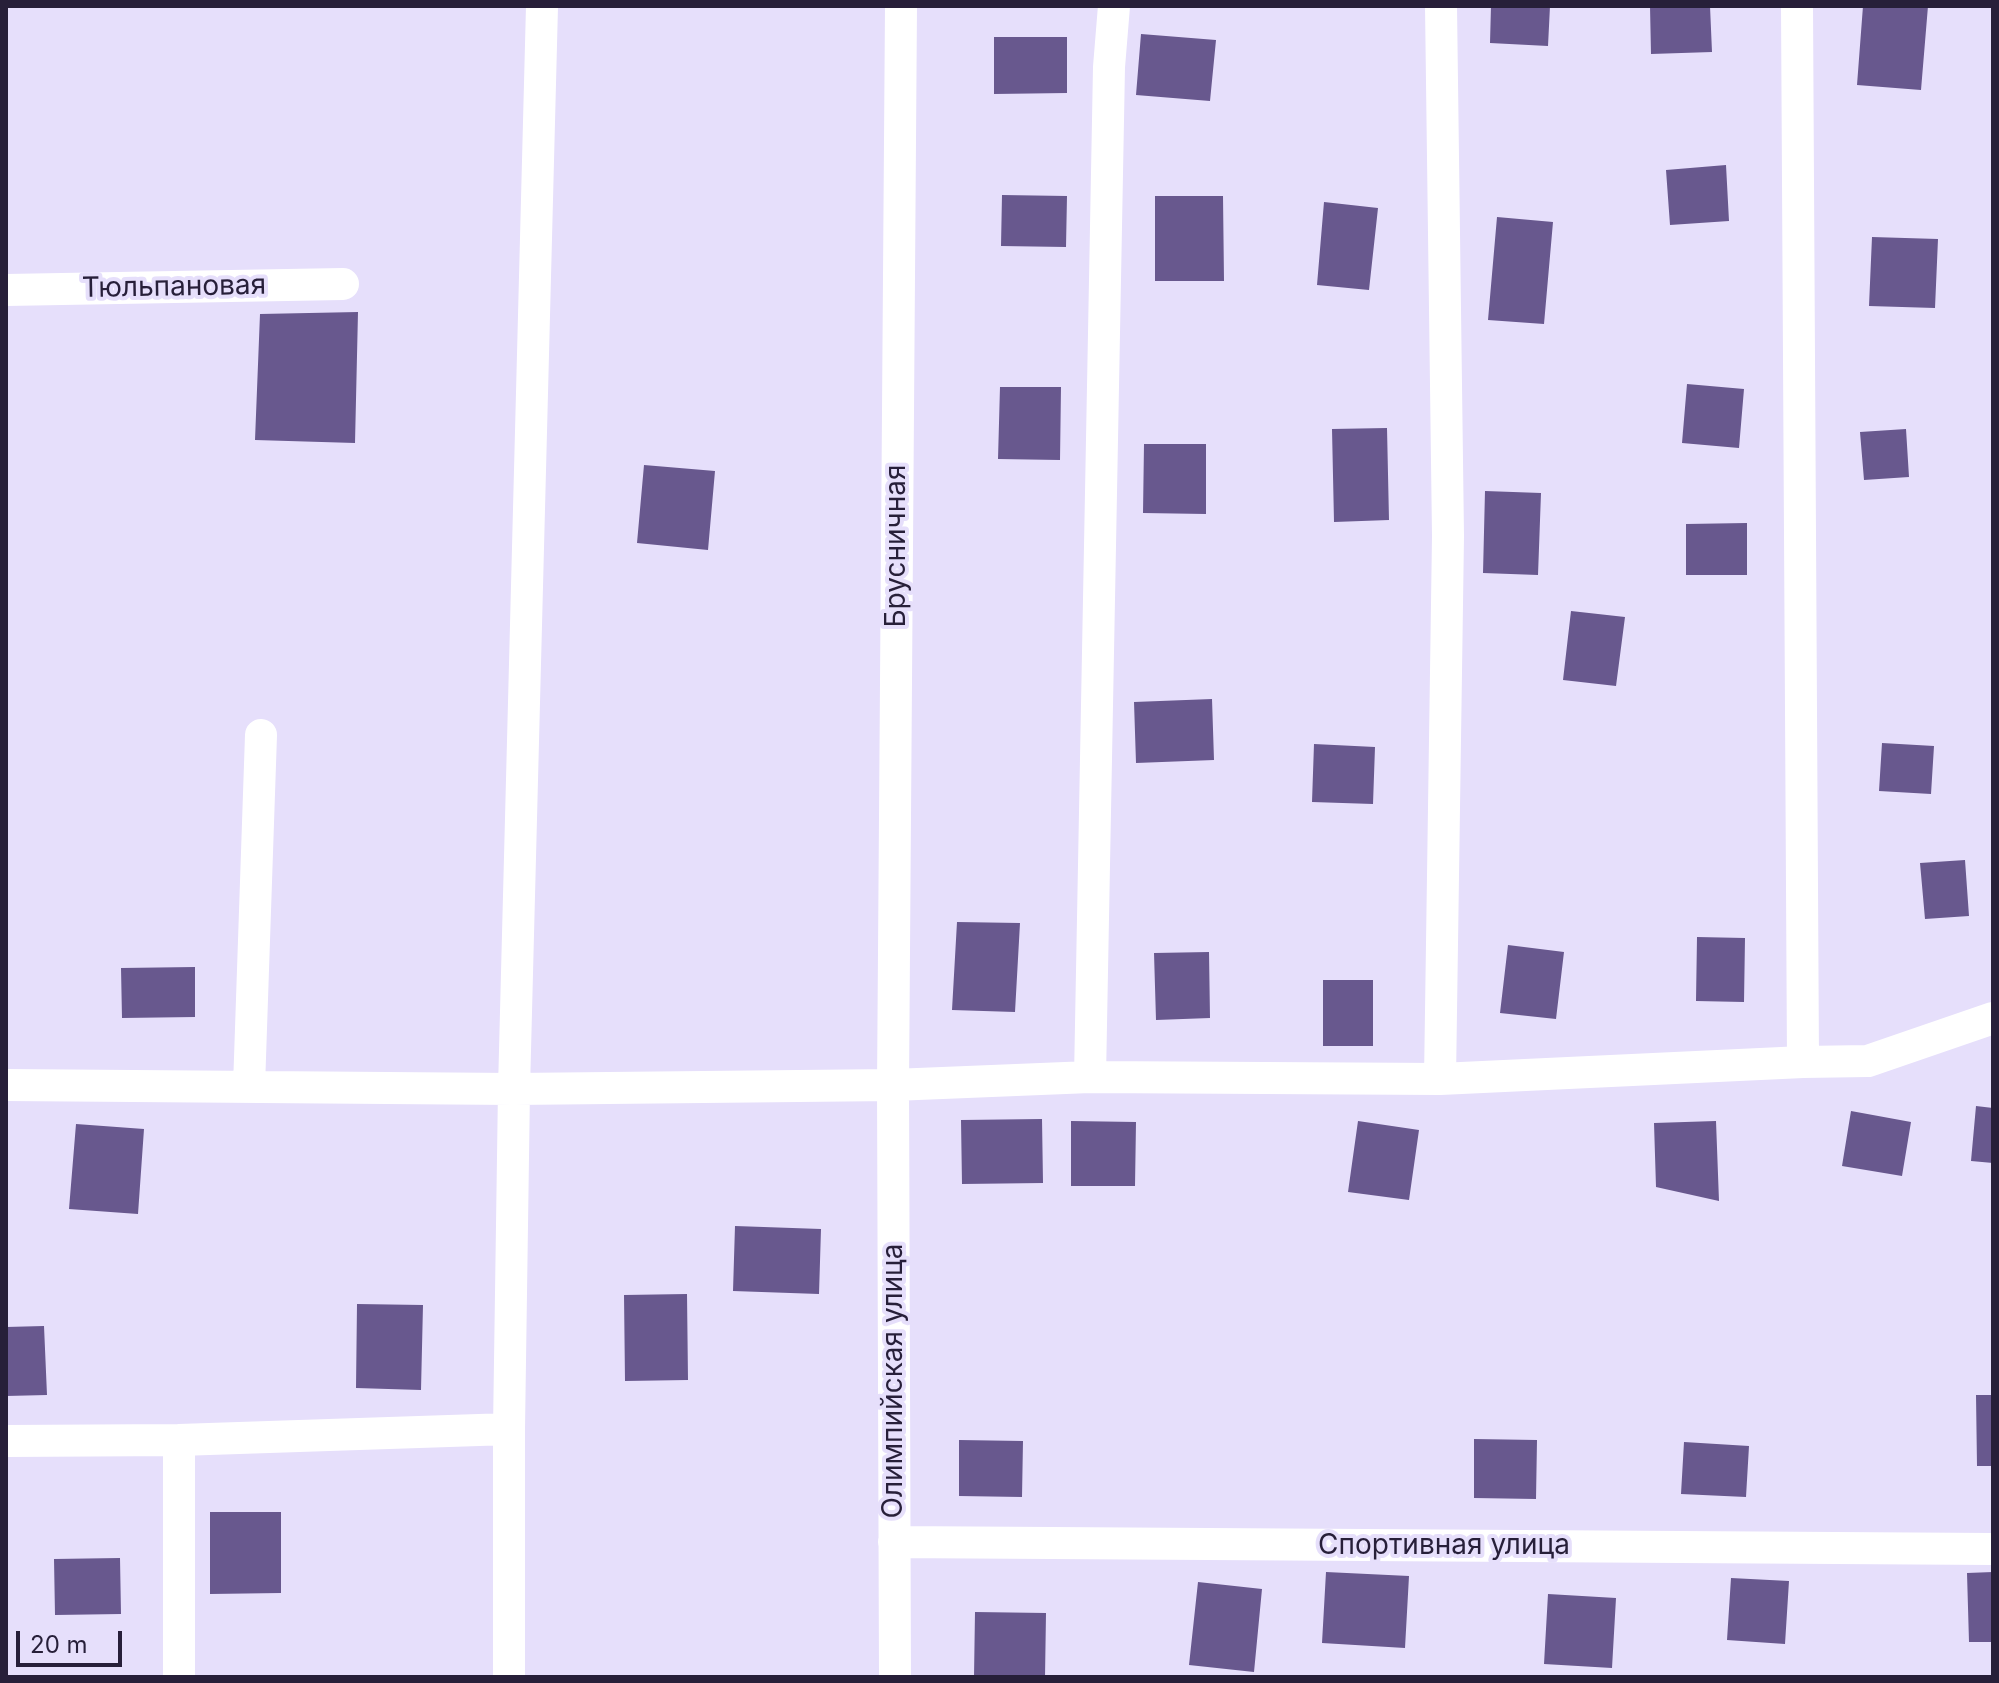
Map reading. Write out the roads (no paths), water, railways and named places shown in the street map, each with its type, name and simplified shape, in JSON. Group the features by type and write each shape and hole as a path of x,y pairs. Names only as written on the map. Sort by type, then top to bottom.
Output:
{"street":[{"path":"509,1677 514,1089 542,6"},
{"name":"Брусничная","path":"893,1085 901,6"},
{"path":"1090,1077 1109,67 1114,6"},
{"path":"1440,1079 1448,536 1441,6"},
{"path":"1797,6 1803,1062"},
{"name":"Тюльпановая","path":"6,290 343,284"},
{"path":"249,1087 261,735"},
{"path":"6,1085 514,1089 893,1085 1090,1077 1440,1079 1868,1061 1993,1018"},
{"name":"Олимпийская улица","path":"893,1085 895,1677"},
{"path":"6,1441 179,1440 509,1429"},
{"path":"179,1440 179,1677"},
{"name":"Спортивная улица","path":"894,1542 1993,1549"}]}
